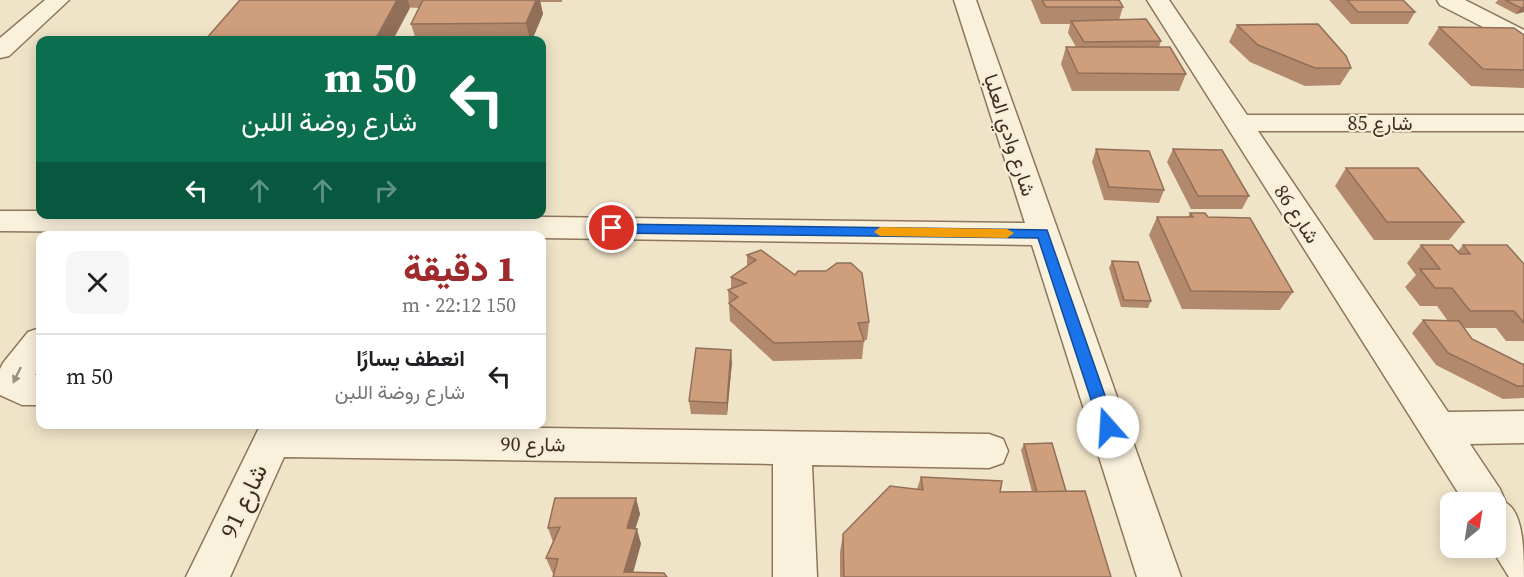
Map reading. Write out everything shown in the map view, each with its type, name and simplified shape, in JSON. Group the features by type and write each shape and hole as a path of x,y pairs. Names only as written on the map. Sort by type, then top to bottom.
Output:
{"street":[{"path":"0,51 58,0"},
{"name":"شارع وادي العلبا","path":"965,0 1159,577"},
{"name":"شارع 86","path":"1158,0 1480,492"},
{"path":"1448,0 1524,39"},
{"name":"شارع 85","path":"1237,123 1524,123"},
{"path":"0,221 129,229 539,231"},
{"path":"546,231 1043,234"},
{"path":"36,347 16,373 13,385 22,390 36,390"},
{"path":"1438,428 1524,427"},
{"name":"شارع 90","path":"277,432 792,448 989,451"},
{"name":"شارع 91","path":"208,577 277,432"},
{"path":"792,448 795,577"},
{"path":"1506,534 1524,562"}],"building":[{"path":"240,0 397,0 377,36 208,36"},
{"path":"423,0 536,0 526,23 411,24"},
{"path":"1042,0 1119,0 1123,7 1046,7"},
{"path":"1347,0 1403,0 1415,12 1358,12"},
{"path":"1505,0 1524,0 1524,7 1521,8"},
{"path":"1146,19 1161,41 1084,42 1071,21"},
{"path":"1318,24 1346,56 1351,68 1315,68 1258,45 1237,25"},
{"path":"1439,27 1514,28 1524,35 1524,70 1483,69"},
{"path":"1066,47 1170,47 1186,74 1078,73"},
{"path":"1096,149 1149,151 1164,190 1109,187"},
{"path":"1173,149 1222,150 1249,196 1198,196"},
{"path":"1346,168 1418,168 1464,222 1387,222"},
{"path":"1190,213 1205,213 1208,217 1250,218 1293,292 1191,291 1157,217 1193,217"},
{"path":"1421,245 1452,245 1460,254 1470,254 1463,245 1507,245 1524,264 1524,323 1514,311 1470,311 1452,288 1435,288 1420,269 1440,269"},
{"path":"761,250 795,275 798,271 826,271 837,263 851,263 862,273 869,322 858,323 864,341 774,343 729,303 738,297 728,290 746,283 731,277 756,260 747,255"},
{"path":"1112,261 1138,262 1151,301 1124,300"},
{"path":"1423,320 1459,321 1472,339 1524,364 1524,386 1517,386 1448,353"},
{"path":"696,348 731,350 727,403 689,401"},
{"path":"1052,443 1066,491 1037,492 1024,444"},
{"path":"921,477 1002,481 1000,492 1085,491 1111,577 844,577 843,534 890,486 923,490"},
{"path":"555,498 636,498 627,528 637,529 624,572 664,573 667,577 553,577 558,559 546,558 560,527 548,528"}],"slow traffic":[{"path":"880,232 1007,233"}],"route":[{"path":"612,228 1043,234 1108,427"}]}
